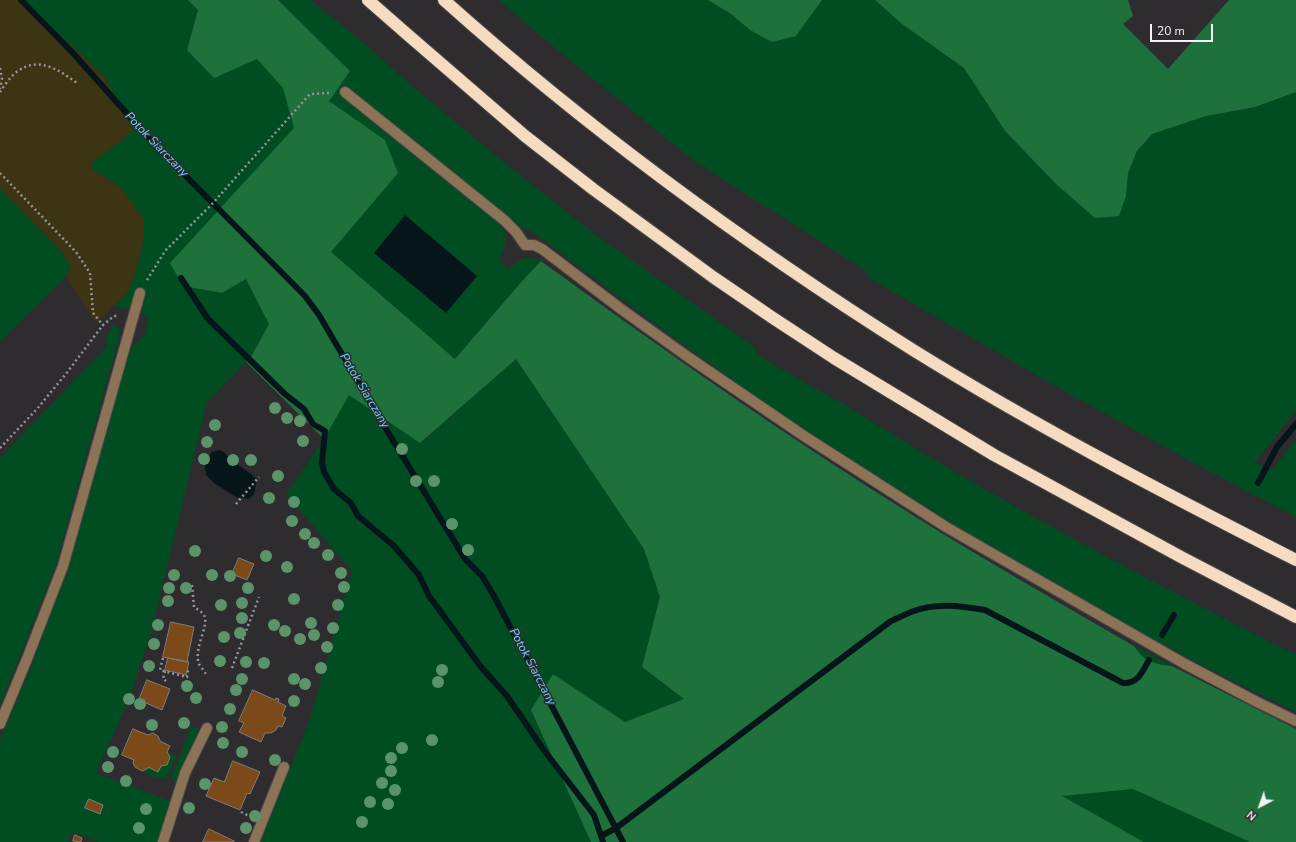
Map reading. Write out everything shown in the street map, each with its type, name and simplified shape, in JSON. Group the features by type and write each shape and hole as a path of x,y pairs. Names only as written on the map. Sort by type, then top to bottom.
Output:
{"highway":[{"path":"368,0 525,136 713,277 773,318 834,358 994,455 1174,554 1296,617"},
{"path":"444,0 507,56 608,137 680,191 801,277 914,350 1052,431 1156,488 1296,560"}],"lane":[{"path":"345,92 504,220 525,244 542,248 621,309 682,353 804,436 946,527 1185,664 1296,721"},
{"path":"0,724 63,566 140,293"},
{"path":"163,842 185,773 207,728"},
{"path":"254,842 284,767"}],"path":[{"path":"0,91 17,71 31,64 48,66 64,73 77,83"},
{"path":"0,68 2,79 0,91"},
{"path":"140,293 165,251 214,203 310,94 345,92"},
{"path":"0,172 76,252 90,272 93,313 103,325"},
{"path":"0,448 61,381 103,325 114,316 122,317 131,324"},
{"path":"236,504 259,477"},
{"path":"192,585 194,607 204,614 205,618 203,632 198,647 198,657 206,674"},
{"path":"232,668 259,597"},
{"path":"163,658 160,670 187,677 188,670"},
{"path":"165,671 163,680 166,681"}],"green space":[{"path":"23,0 188,0 198,10 187,50 305,28 278,0 310,0 352,33 418,91 511,168 596,235 756,348 754,352 946,467 1057,530 1136,573 1296,655 1296,712 1200,664 1137,630 993,548 927,508 747,390 533,232 522,228 497,209 492,215 502,227 506,236 505,246 499,260 509,269 520,260 528,257 541,261 455,359 331,252 398,173 319,231 421,443 516,359 644,549 660,597 642,667 684,699 625,722 553,674 531,710 591,842 260,842 309,722 352,571 286,494 324,439 349,395 355,399 212,217 170,263 183,286 222,293 246,279 269,324 251,357 207,402 151,633 129,699 96,773 170,801 158,842 98,842 73,832 68,842 0,842 0,740 28,675 67,571 125,361 135,343 146,335 148,319 140,310 114,306 127,293 121,188 91,168 93,161 123,140 104,76"},
{"path":"188,0 278,0 350,71 329,101 385,140 398,173 331,252 455,359 541,261 725,392 866,486 914,516 996,566 1134,646 1141,655 1150,661 1172,666 1296,729 1296,842 1250,842 1133,789 1062,796 1144,842 591,842 531,710 553,674 625,722 684,699 642,667 660,597 644,549 516,359 420,443 349,395 324,439 246,362 251,357 269,324 246,279 222,293 183,286 170,263 294,128 283,88 257,59 214,78 187,50 198,10"},
{"path":"499,0 548,0 562,12 549,0 708,0 731,14 750,30 796,36 822,0 875,0 902,24 964,68 1005,131 1056,184 1126,196 1128,173 1137,151 1152,134 1206,116 1255,107 1296,92 1296,411 1255,462 1271,471 1296,440 1296,517 1134,430 869,278 865,270 694,161 543,38"},
{"path":"708,0 822,0 796,36 772,42 750,30 731,14"},
{"path":"875,0 1128,0 1133,16 1123,24 1168,69 1229,0 1296,0 1296,92 1255,107 1206,116 1152,134 1137,151 1128,173 1126,196 1119,216 1095,218 1056,184 1005,131 964,68 902,24"},
{"path":"0,189 62,252 70,266 66,277 0,342"},
{"path":"113,325 120,329 118,342 55,568 0,706 0,458 107,346 106,338"},
{"path":"1134,646 1172,666 1150,661 1141,655"},
{"path":"191,726 201,730 178,782 174,781 171,778"},
{"path":"169,752 176,756 167,778 157,778 142,771 148,768 167,765 170,757"},
{"path":"1133,789 1250,842 1144,842 1061,796"}],"sand":[{"path":"0,0 23,0 104,76 133,130 123,140 93,161 91,168 121,188 143,218 143,244 135,275 127,293 96,323 66,277 70,266 62,252 0,189"}],"shaded area":[{"path":"405,215 477,276 446,313 374,253"},
{"path":"220,450 257,480 254,494 249,499 236,497 214,483 206,475 205,466 208,458 212,452"}],"building":[{"path":"239,558 254,564 247,580 232,574"},
{"path":"171,622 194,627 187,662 163,657"},
{"path":"168,658 189,662 186,675 165,670"},
{"path":"147,680 170,689 162,710 139,700"},
{"path":"253,690 275,700 276,698 279,699 278,702 286,706 282,716 286,718 282,727 278,726 276,730 271,733 265,733 261,742 239,732 244,723 239,721"},
{"path":"133,729 148,735 153,733 158,736 160,741 170,746 167,752 170,757 167,765 161,766 158,772 148,767 142,771 135,767 133,763 134,760 122,755"},
{"path":"233,761 260,772 250,794 247,793 240,810 206,796 214,778 224,782"},
{"path":"89,799 103,805 100,814 85,808"},
{"path":"209,829 234,841 234,842 203,842"},
{"path":"75,835 82,838 81,842 73,841"}],"waterway":[{"name":"Potok Siarczany","path":"21,0 72,52 156,146 305,296 319,315 465,559 482,576 494,596 623,842"},
{"path":"181,278 208,319 285,394 304,409 313,424 325,431 322,462 324,472 334,489 351,503 358,516 394,546 419,575 429,596 481,667 507,696 543,749 594,815 603,842"},
{"path":"1258,483 1277,447 1296,424"},
{"path":"601,836 616,828 891,621 920,609 948,606 985,610 1123,683 1132,682 1136,679 1142,673 1149,660"},
{"path":"1162,635 1174,615"}]}
